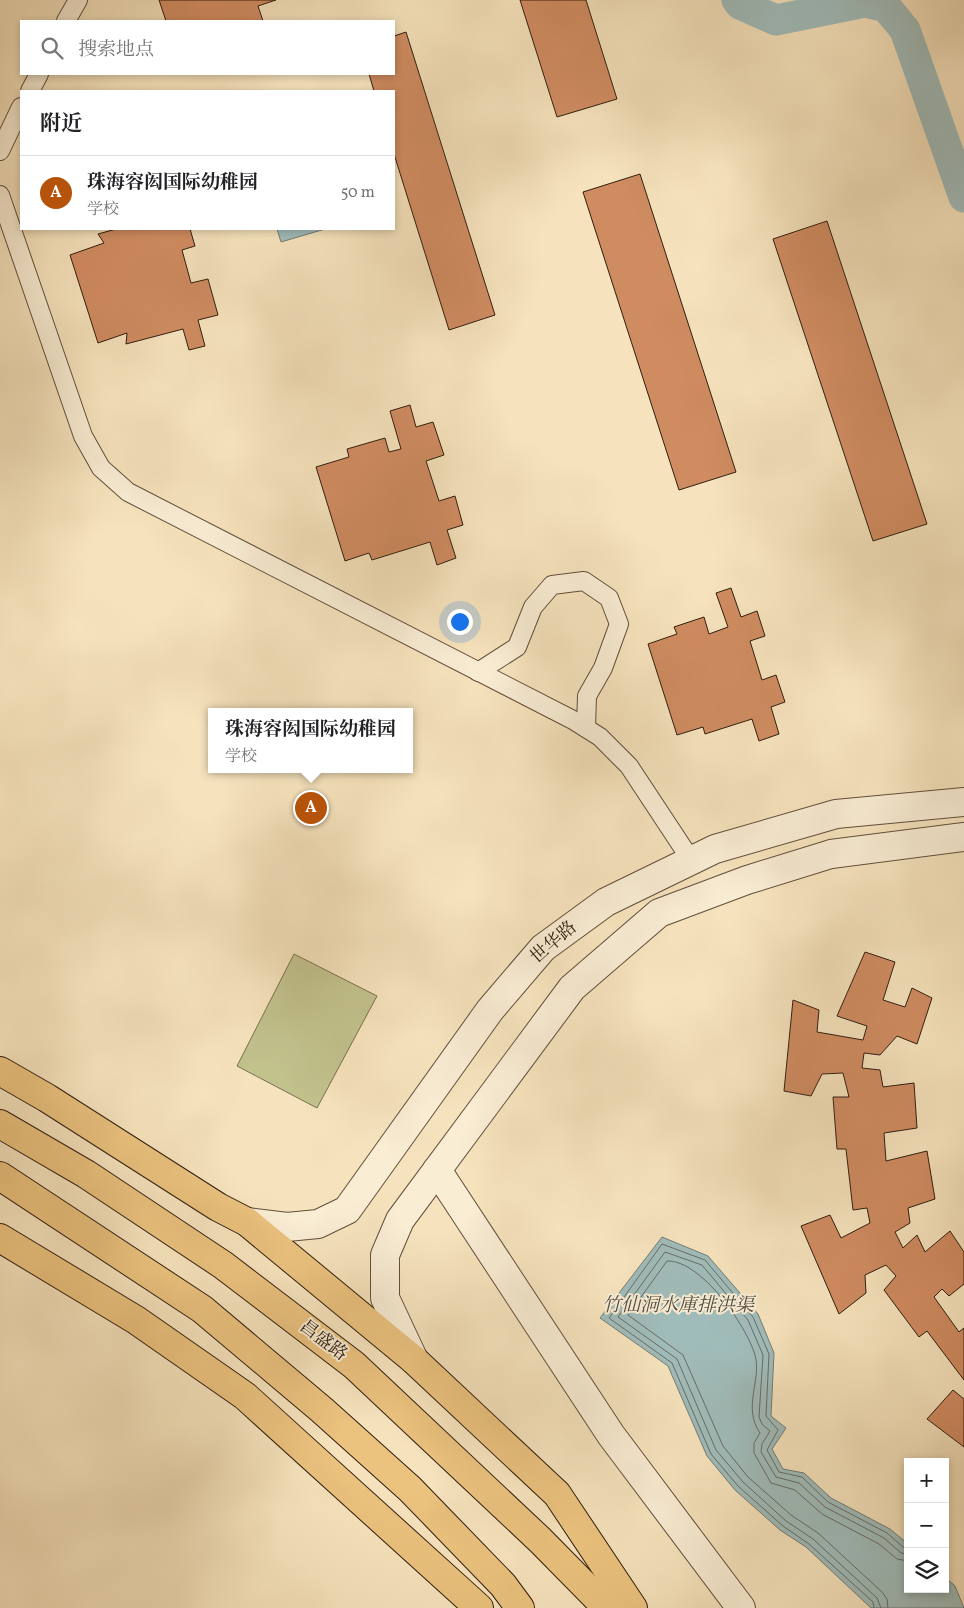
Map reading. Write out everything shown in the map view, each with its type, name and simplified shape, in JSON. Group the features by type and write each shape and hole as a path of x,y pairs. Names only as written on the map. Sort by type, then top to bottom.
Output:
{"main road":[{"path":"0,1071 47,1098 218,1208 247,1222 414,1360 557,1494 633,1608"},
{"name":"昌盛路","path":"0,1124 86,1174 224,1265 354,1365 540,1540 606,1608"},
{"path":"0,1176 202,1309 322,1410 410,1489 503,1585 520,1608"},
{"path":"0,1238 136,1320 245,1396 479,1608"}],"street":[{"name":"世华路","path":"247,1222 287,1227 318,1224 347,1210 490,1010 543,948 606,902 715,848 836,814 964,802"},
{"path":"414,1360 385,1298 386,1256 400,1220 572,988 659,913 747,880 831,854 964,837"},
{"path":"437,1170 611,1436 741,1608"}],"lane":[{"path":"67,20 78,0"},
{"path":"31,90 38,75"},
{"path":"0,151 20,109"},
{"path":"0,194 83,436 101,468 128,492 586,728 600,737 629,766 692,860"},
{"path":"478,672 517,647 533,608 552,585 584,581 609,598 619,624 603,668 587,696 586,728"}],"green space":[{"path":"294,954 377,996 317,1108 237,1066"}],"water":[{"path":"277,230 322,230 281,242"},
{"name":"竹仙洞水庫排洪渠","path":"662,1237 708,1256 758,1314 774,1353 771,1416 786,1428 772,1449 783,1469 804,1473 831,1498 890,1529 904,1541 904,1593 949,1593 949,1581 955,1586 964,1608 871,1608 806,1547 780,1530 735,1490 707,1456 668,1366 600,1318"}],"building":[{"path":"159,0 276,0 258,6 263,20 166,20"},
{"path":"520,0 586,0 617,99 557,117"},
{"path":"406,32 495,315 449,330 395,157 395,90 374,90 369,75 395,75 395,36"},
{"path":"640,174 736,472 679,490 583,192"},
{"path":"827,221 927,524 873,541 773,239"},
{"path":"112,230 190,230 195,246 182,250 191,283 208,279 218,315 198,320 205,346 189,350 183,329 126,344 127,333 98,343 70,255 104,243 98,234"},
{"path":"410,405 416,427 433,422 444,455 426,461 439,501 455,496 463,525 447,530 456,558 437,565 430,542 372,560 369,553 345,561 316,467 349,457 347,449 385,438 389,452 401,449 390,411"},
{"path":"731,588 741,617 757,611 765,636 750,641 762,680 776,675 785,702 771,707 779,734 759,741 752,719 705,734 703,727 677,735 648,644 677,634 674,627 704,617 709,634 728,627 716,593"},
{"path":"865,952 895,962 883,1000 905,1007 912,988 932,998 917,1044 897,1036 880,1055 864,1053 862,1068 880,1070 883,1087 914,1083 917,1128 884,1133 886,1161 927,1151 935,1199 908,1208 910,1223 895,1232 903,1248 917,1235 925,1252 950,1231 964,1252 964,1284 949,1296 942,1289 934,1297 959,1332 964,1328 964,1380 927,1331 919,1337 884,1290 896,1276 886,1265 865,1275 866,1293 839,1314 801,1226 830,1215 841,1238 870,1223 867,1208 853,1210 846,1149 837,1149 833,1097 849,1097 843,1073 822,1074 811,1096 784,1091 793,1000 819,1010 817,1032 863,1040 867,1026 837,1016"},
{"path":"953,1390 964,1399 964,1447 927,1419"}],"waterway":[{"name":"竹仙洞水庫排洪渠","path":"737,0 740,4 776,20 865,2 886,7 905,30 964,197"}],"place":[{"name":"珠海容闳国际幼稚园","path":"311,808"}]}
